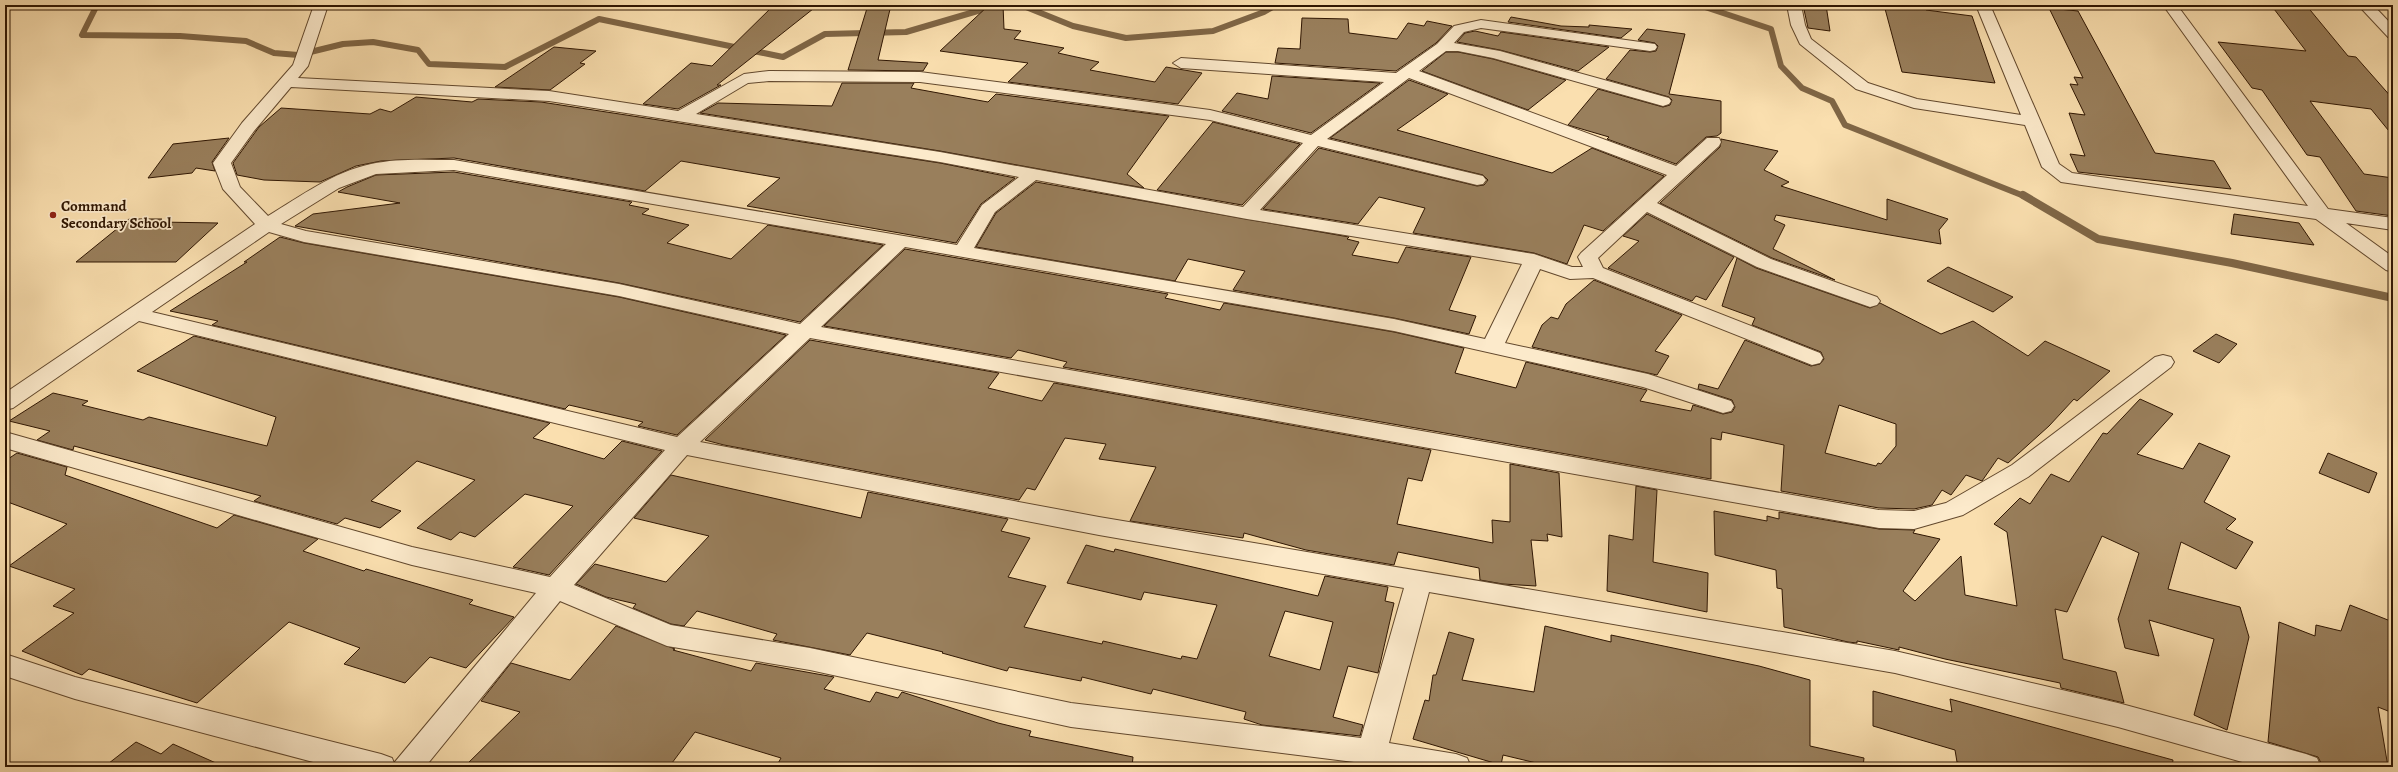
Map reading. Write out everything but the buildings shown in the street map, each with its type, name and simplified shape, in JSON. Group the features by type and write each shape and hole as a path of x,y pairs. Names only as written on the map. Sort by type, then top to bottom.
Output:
{"street":[{"path":"321,5 300,66 248,126 222,163 232,189 266,225 304,236 619,290 805,331 1879,519 1914,520 1954,509 2020,471 2163,362"},
{"path":"1794,5 1798,25 1805,41 1862,86 1914,102 1975,114 2032,121"},
{"path":"1983,5 2051,167 2067,178 2393,224"},
{"path":"2170,5 2323,215 2393,266"},
{"path":"2365,5 2393,34"},
{"path":"1247,214 1316,139 1442,47 1459,29 1481,24 1650,47"},
{"path":"1442,47 1458,47 1495,54 1663,101"},
{"path":"1181,63 1403,75 1678,173"},
{"path":"680,117 744,79 769,76 920,77 1210,115 1316,139 1477,180"},
{"path":"286,82 549,96 940,157 1247,214 1534,260 1570,274 1595,272 1812,358"},
{"path":"1595,272 1588,258 1713,142"},
{"path":"5,403 266,225 333,184 373,169 396,166 454,165 902,240 1394,325 1648,381 1723,406"},
{"path":"964,251 988,209 1033,174"},
{"path":"1645,204 1764,263 1870,301"},
{"path":"407,767 556,588 682,446 902,240"},
{"path":"1492,347 1534,260"},
{"path":"135,314 682,446 1099,526 1895,662 2118,715 2306,767"},
{"path":"5,440 412,556 556,588 667,635 810,659 1071,715 1370,759 1456,767"},
{"path":"1370,759 1419,581"},
{"path":"5,665 75,688 381,767"}],"waterway":[{"path":"84,5 96,7 82,35 180,36 246,41 274,53 298,55 343,44 373,42 418,50 429,64 505,67 599,19 783,57 825,34 906,32 998,5"},
{"path":"1021,5 1073,26 1126,38 1213,31 1264,12 1276,5"},
{"path":"1581,5 1584,7 1613,5"},
{"path":"1699,5 1771,29 1781,66 1802,88 1832,101 1845,125 2024,196"},
{"path":"2023,195 2098,239 2232,263 2393,298"}],"place":[{"name":"Command Secondary School","path":"53,215"}]}
